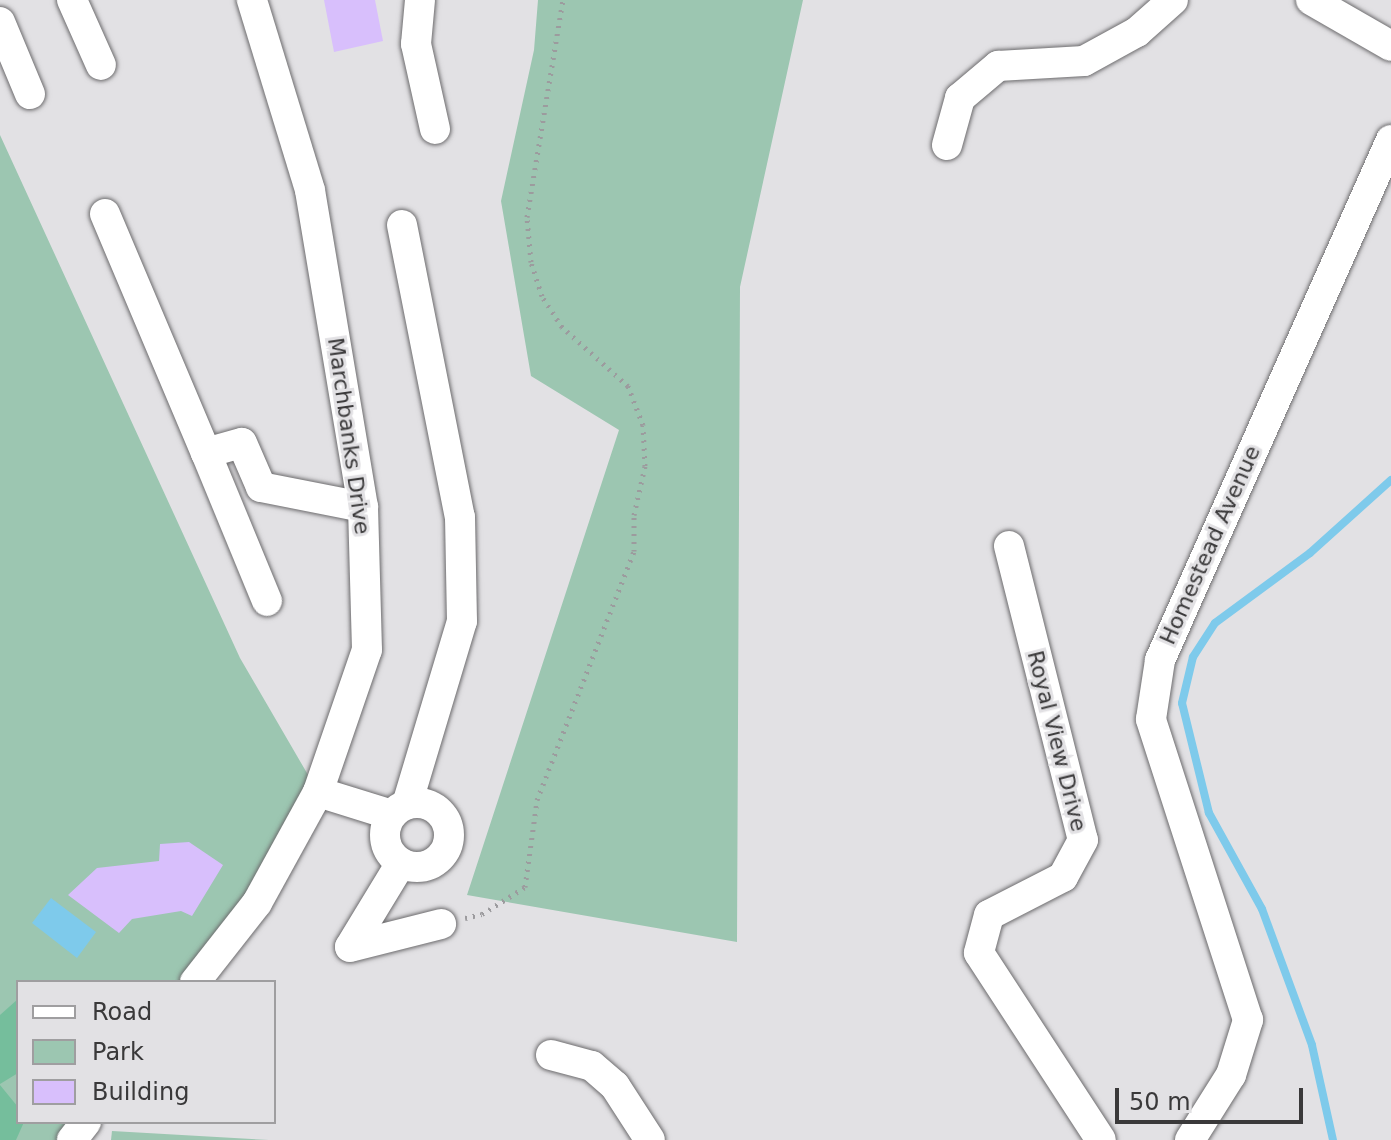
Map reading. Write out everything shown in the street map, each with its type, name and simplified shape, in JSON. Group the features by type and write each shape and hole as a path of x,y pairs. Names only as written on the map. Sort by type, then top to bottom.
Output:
{"street":[{"path":"72,0 101,65"},
{"name":"Marchbanks Drive","path":"197,980 257,903 318,792 367,650 363,507 310,190 252,0"},
{"path":"420,0 416,44 435,129"},
{"path":"947,145 960,98 998,66 1084,61 1137,32 1173,0"},
{"path":"1311,0 1391,46"},
{"path":"0,22 30,94"},
{"name":"Homestead Avenue","path":"1190,1140 1231,1075 1248,1020 1151,719 1160,660 1391,140"},
{"path":"105,214 267,601"},
{"path":"401,863 385,836 400,810 462,621 460,517 402,225"},
{"path":"206,453 242,443 261,487 363,507"},
{"name":"Royal View Drive","path":"1009,546 1083,840 1063,877 989,915 979,953 1101,1140"},
{"path":"318,792 400,810 436,808 450,835 445,851 431,864 401,863"},
{"path":"401,863 350,947 441,924"},
{"path":"551,1055 592,1066 615,1086 650,1140"},
{"path":"72,1140 84,1124"}],"path":[{"path":"441,924 482,914 525,887 537,800 634,551 634,515 645,466 643,425 628,386 562,327 542,296 531,262 527,217 563,0"}],"green space":[{"path":"538,0 803,0 740,287 737,942 467,895 619,430 531,376 501,201 534,50"},
{"path":"0,135 240,658 318,792 196,980 16,980 16,1124 84,1124 72,1140 0,1140"},
{"path":"16,1001 16,1074 0,1084 0,1015"},
{"path":"0,1085 16,1105 16,1124 23,1124 16,1140 0,1140"},
{"path":"112,1131 269,1140 111,1140"}],"water":[{"path":"51,898 96,932 77,958 32,923"}],"building":[{"path":"324,0 375,0 383,41 334,52"},
{"path":"189,842 223,865 192,916 181,911 132,919 119,933 68,895 97,868 159,861 160,844"}],"waterway":[{"path":"1333,1140 1312,1045 1262,909 1209,813 1182,703 1193,657 1215,623 1310,553 1391,480"}]}
